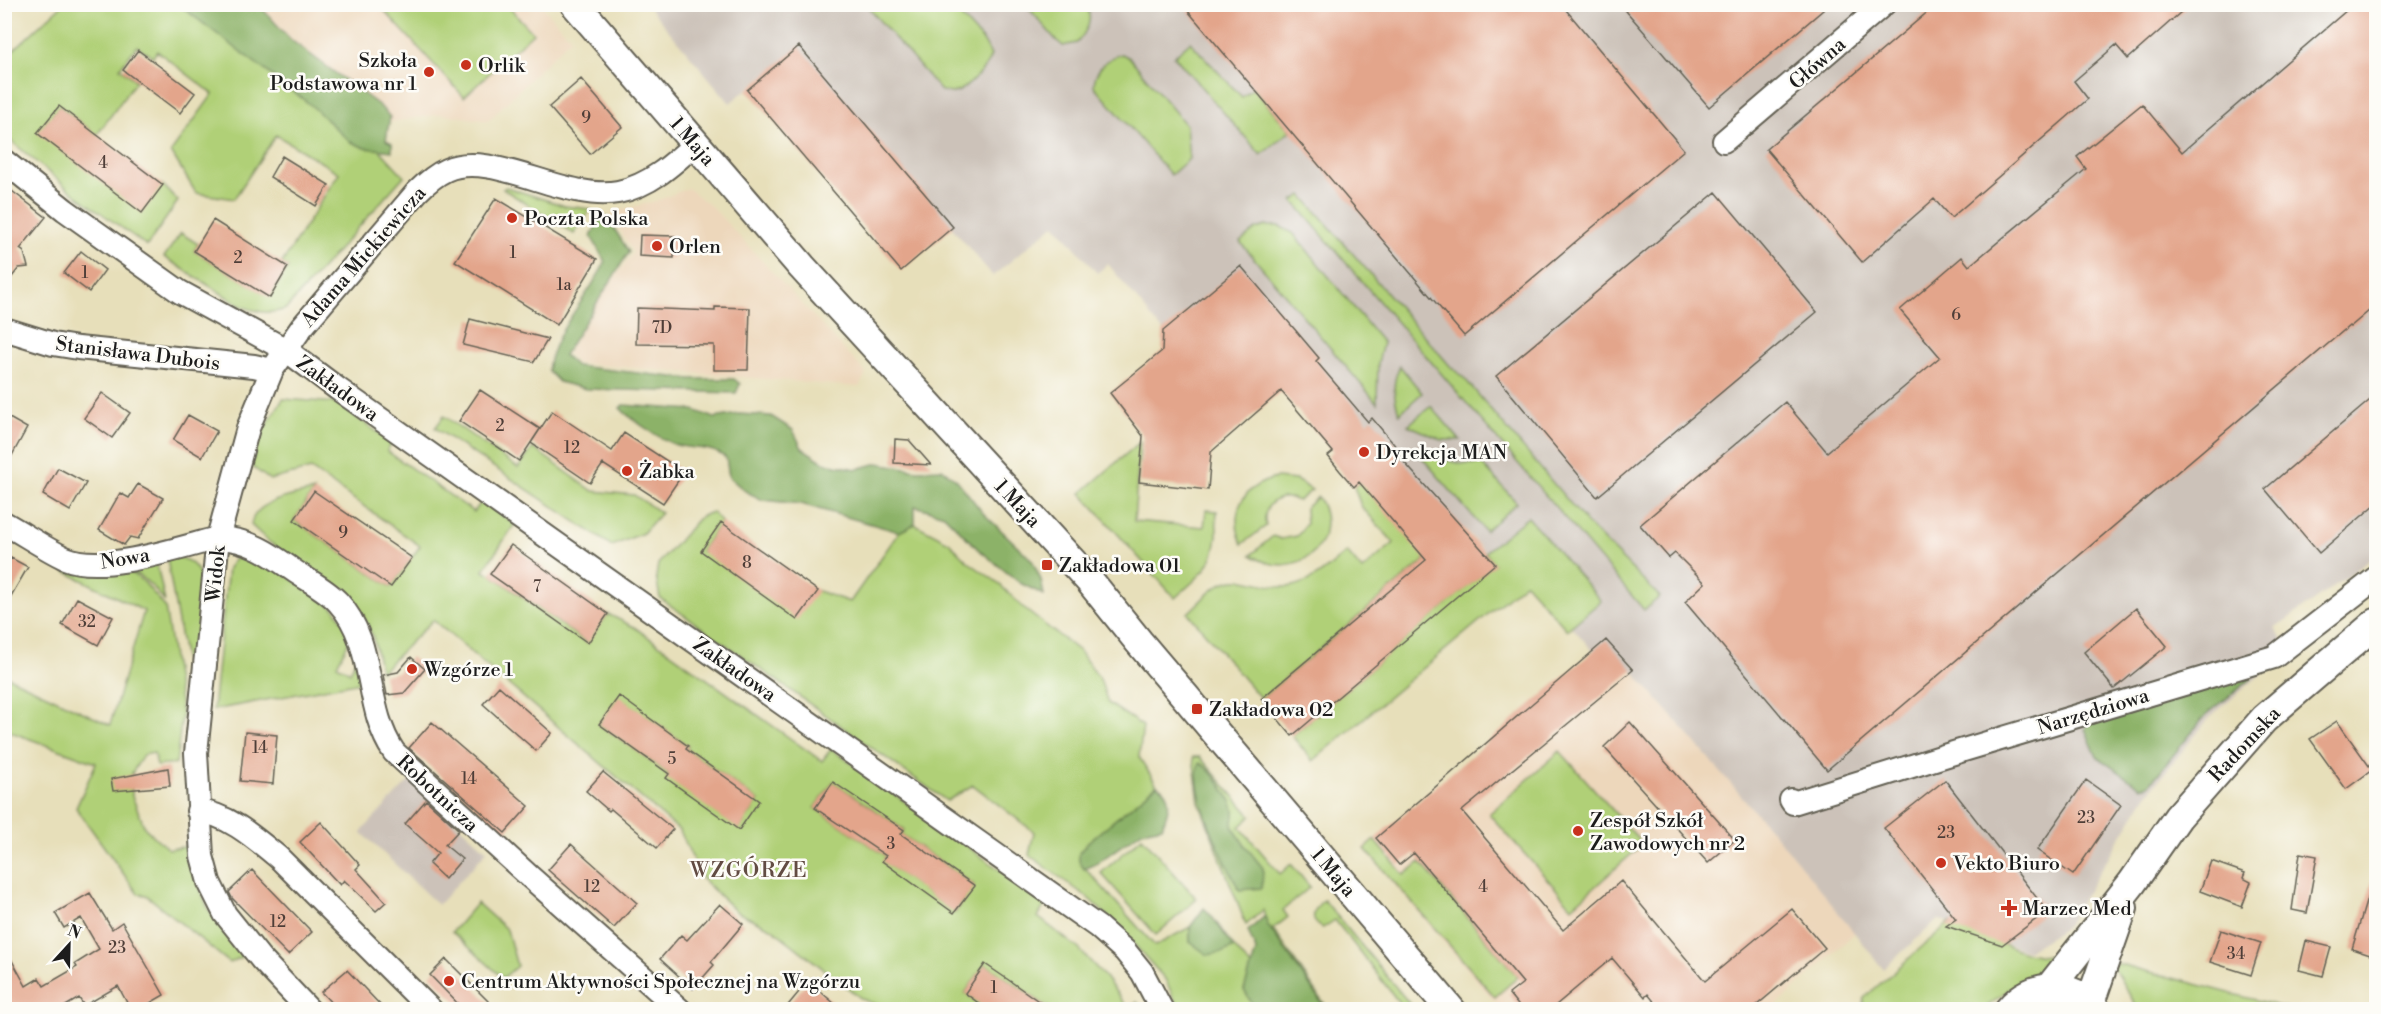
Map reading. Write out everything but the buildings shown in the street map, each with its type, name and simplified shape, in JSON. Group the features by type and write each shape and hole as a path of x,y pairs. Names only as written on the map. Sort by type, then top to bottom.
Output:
{"street":[{"name":"1 Maja","path":"575,4 802,267 1089,579 1139,642 1451,1010"},
{"name":"Główna","path":"1724,141 1884,4"},
{"name":"Adama Mickiewicza","path":"286,350 314,311 417,192 430,179 446,170 468,165 484,166 556,186 608,193 620,192 648,181 676,162 695,144"},
{"path":"4,161 65,210 180,292 286,350"},
{"name":"Stanisława Dubois","path":"4,329 43,341 78,348 254,366 272,370"},
{"name":"Widok","path":"286,350 272,370 248,428 218,538 196,753 198,811 202,856 209,882 221,908 256,953 309,1010"},
{"name":"Zakładowa","path":"286,350 356,402 1098,927 1125,951 1136,965 1162,1010"},
{"name":"Nowa","path":"4,523 65,558 91,563 114,563 218,538"},
{"name":"Robotnicza","path":"218,538 233,539 262,549 336,600 351,618 360,638 379,721 394,752 680,1010"},
{"name":"Narzędziowa","path":"1791,801 1793,803 2274,657 2376,578"},
{"name":"Radomska","path":"2050,987 2132,883 2178,817 2264,719 2376,624"},
{"path":"198,811 207,812 229,822 279,858 431,1010"},
{"name":"Radomska","path":"2093,1006 2132,883"},
{"path":"2008,1007 2032,991 2050,987 2072,991 2093,1006"}],"shaded area":[{"name":"Szkoła Podstawowa nr 1","path":"240,5 541,5 571,38 488,121 441,114 384,123"},
{"path":"647,5 2376,5 2376,556 2275,628 2290,650 2210,717 2146,796 2065,928 2027,951 1950,922 1938,920 1883,969 1796,859 1606,640 1593,651 1512,558 1495,564 1464,528 1459,532 1395,452 1398,449 1372,419 1368,422 1316,362 1319,358 1241,267 1163,331 1108,264 1097,273 1055,224 993,276 799,47 730,103"},
{"path":"688,188 712,207 866,373 859,387 576,363 567,353 607,288 633,253 610,213 659,200"},
{"name":"Zespół Szkół Zawodowych nr 2","path":"1606,640 1858,930 1773,1009 1501,1009 1363,848"},
{"path":"410,780 487,851 438,905 361,832"}],"green space":[{"path":"62,5 194,5 379,149 404,176 286,309 264,312 241,306 164,257 181,233 198,244 194,251 270,297 288,268 282,263 339,173 276,135 234,199 196,193 171,152 213,94 157,51 153,57 137,46 120,68 136,81 97,135 59,106 38,133 163,185 178,201 147,246 76,195 5,136 5,74 13,66 5,58"},
{"path":"179,5 259,5 291,40 380,106 390,117 386,140 392,143 392,151 365,148 349,141 312,106"},
{"name":"Orlik","path":"379,5 507,5 533,33 464,97"},
{"path":"866,5 963,5 956,11 984,42 991,55 989,60 975,78 957,92 941,91"},
{"path":"1026,5 1086,5 1089,16 1088,25 1077,43 1063,46"},
{"path":"1190,42 1242,97 1253,88 1290,131 1261,155 1174,56"},
{"path":"1122,54 1130,58 1186,125 1189,159 1171,175 1094,86 1096,75 1102,66 1111,58"},
{"path":"506,187 565,206 591,209 574,234 503,189"},
{"path":"1302,195 1451,367 1465,379 1592,529 1660,597 1644,610 1293,201"},
{"path":"607,217 629,252 564,355 576,366 691,379 734,379 740,384 736,393 586,389 559,382 548,371 556,342 605,262 591,236 598,222"},
{"path":"1279,226 1293,233 1383,343 1378,363 1377,403 1240,242 1256,229"},
{"path":"1400,366 1422,393 1399,414 1394,390 1395,378"},
{"path":"283,399 337,403 392,443 387,451 474,512 482,501 515,524 483,571 587,643 608,614 634,627 822,761 831,749 1046,903 1038,917 1079,949 1105,977 1127,1007 1137,1002 1142,1009 1051,1009 985,964 965,993 988,1009 887,1009 862,999 771,928 737,912 702,879 680,831 433,620 381,672 373,637 364,618 350,600 268,541 251,525 259,510 276,500 314,491 294,520 391,587 420,546 311,469 270,480 251,466 259,436","holes":["619,697 688,746 686,749 759,801 739,829 667,777 669,774 599,724","833,782 904,830 901,834 974,885 955,913 883,861 886,856 815,808"]},
{"path":"623,405 694,410 714,418 739,414 771,416 793,430 802,448 825,463 857,469 878,463 917,470 942,469 957,480 983,513 1032,560 1041,580 1044,595 1020,583 978,549 944,515 915,506 915,524 899,532 801,504 762,500 745,491 729,477 726,458 707,449 670,443 631,417 620,408"},
{"path":"1431,406 1460,440 1442,440 1408,425"},
{"path":"444,416 518,468 533,448 593,491 634,495 661,513 643,533 612,546 435,428"},
{"path":"1140,442 1134,521 1204,527 1206,510 1217,511 1217,535 1213,556 1204,571 1175,598 1081,493"},
{"path":"1419,454 1463,464 1482,464 1517,503 1485,531"},
{"path":"1276,478 1296,480 1312,490 1298,501 1285,498 1273,502 1266,512 1266,526 1242,544 1237,521 1241,502 1255,487"},
{"path":"1359,482 1438,549 1261,699 1188,613 1211,591 1227,581 1244,580 1278,587 1296,585 1320,574 1347,552 1362,570 1394,543 1361,506 1354,487"},
{"path":"1318,497 1325,513 1325,529 1321,543 1312,554 1300,561 1285,565 1268,563 1251,555 1273,536 1281,539 1297,536 1306,524 1305,508"},
{"path":"712,512 721,522 701,551 850,602 899,532 915,524 949,542 967,561 997,582 1027,611 1079,651 1100,679 1108,703 1143,726 1139,757 1157,785 1088,842 1079,861 1155,946 1190,927 1190,942 1223,952 1234,947 1252,968 1244,990 1255,1009 1179,1009 1165,979 1115,923 1087,897 1029,855 1034,832 973,785 947,801 660,598 656,577 658,564 700,517"},
{"path":"1528,517 1601,601 1567,630 1525,583 1313,761 1292,736 1494,564 1485,552"},
{"path":"252,552 334,608 352,635 337,665 350,672 358,653 366,681 213,710 228,568 236,557"},
{"path":"178,557 195,567 200,575 202,586 192,702 167,559"},
{"path":"156,560 165,602 147,581 123,568"},
{"path":"121,570 133,574 144,582 165,607 182,715 176,764 157,766 154,753 143,755 132,773 132,796 145,828 168,849 192,846 197,879 208,909 245,955 230,963 146,895 138,894 76,808 96,763 5,730 4,675 110,725 144,611 64,571 89,574"},
{"path":"2254,673 2251,679 2206,715 2149,785 2141,787 2097,757 2085,729 2088,724"},
{"path":"1560,751 1643,844 1572,907 1489,814"},
{"path":"1193,757 1200,757 1251,816 1240,827 1280,874 1291,864 1310,887 1283,910 1288,917 1273,929 1328,1009 1320,1001 1267,924 1263,910 1246,925 1199,802"},
{"path":"1199,763 1215,777 1230,799 1234,813 1232,826 1263,868 1262,888 1239,890 1204,809 1197,776"},
{"path":"1157,785 1163,789 1169,804 1162,827 1142,831 1097,863 1084,869 1079,861 1079,853 1088,842"},
{"path":"1142,837 1197,899 1156,935 1101,873"},
{"path":"1375,840 1404,875 1420,862 1518,977 1495,997 1365,849"},
{"path":"1324,900 1414,1009 1404,1009 1335,920 1323,928 1315,922 1315,911"},
{"path":"477,903 507,930 517,966 503,978 452,932"},
{"path":"1204,908 1234,947 1208,955 1190,942 1190,927"},
{"path":"1265,916 1267,924 1326,1009 1255,1009 1244,990 1256,951 1248,931"},
{"path":"1950,922 2026,953 2062,959 2041,975 2009,990 1985,1008 1971,1009 1971,1005 1925,1010 1864,1010 1864,998"},
{"path":"2116,963 2286,1009 2138,1009 2114,969"}],"place":[{"name":"Orlik","path":"466,65"},
{"name":"Szkoła Podstawowa nr 1","path":"429,72"},
{"name":"Poczta Polska","path":"512,218"},
{"name":"Orlen","path":"657,246"},
{"name":"Dyrekcja MAN","path":"1364,452"},
{"name":"Żabka","path":"627,471"},
{"name":"Zakładowa 01","path":"1047,565"},
{"name":"Wzgórze 1","path":"412,669"},
{"name":"Zakładowa 02","path":"1197,709"},
{"name":"Zespół Szkół Zawodowych nr 2","path":"1578,831"},
{"name":"Vekto Biuro","path":"1941,863"},
{"name":"Marzec Med","path":"2009,908"},
{"name":"Centrum Aktywności Społecznej na Wzgórzu","path":"449,981"}],"district":[{"name":"WZGÓRZE","path":"749,870"}]}
